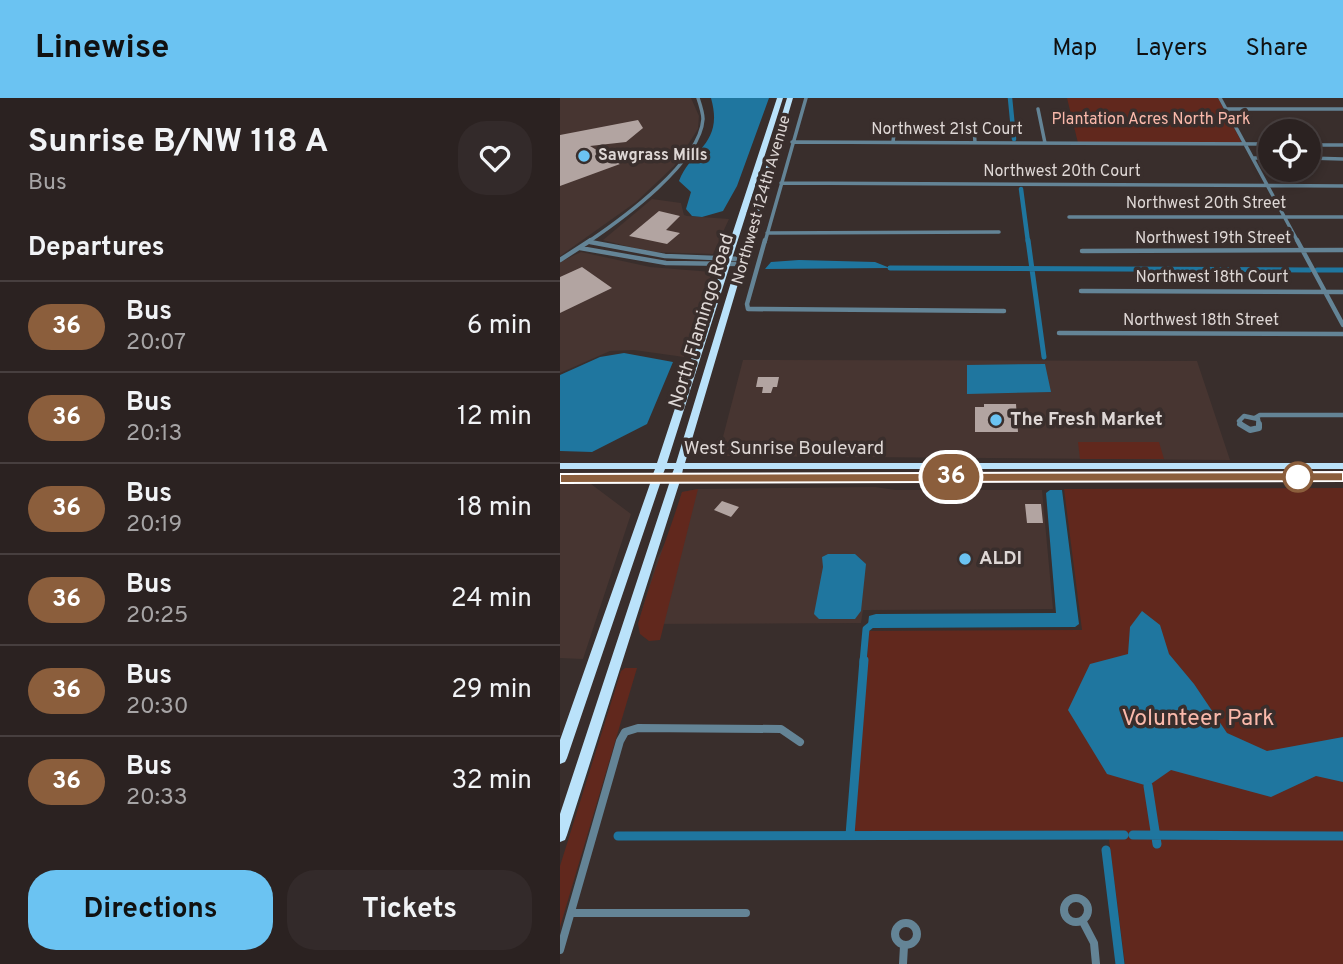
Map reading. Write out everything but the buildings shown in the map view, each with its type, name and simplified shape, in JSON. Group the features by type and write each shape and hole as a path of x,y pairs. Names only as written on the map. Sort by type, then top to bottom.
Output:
{"highway":[{"name":"North Flamingo Road","path":"560,758 657,478 780,98"},
{"name":"North Flamingo Road","path":"560,835 676,478 790,98"},
{"name":"West Sunrise Boulevard","path":"560,466 1343,467"},
{"name":"West Sunrise Boulevard","path":"560,478 1343,477"}],"street":[{"path":"560,260 629,213 682,162 703,126 703,110 698,98"},
{"name":"Northwest 124th Avenue","path":"806,98 747,304 748,309 1004,311"},
{"path":"1220,98 1343,325"},
{"path":"1226,108 1343,109"},
{"path":"1038,109 1045,143"},
{"path":"893,142 895,125"},
{"path":"974,126 975,143"},
{"name":"Northwest 21st Court","path":"792,142 1258,145"},
{"path":"1321,145 1343,145"},
{"path":"1253,158 1258,158"},
{"path":"1321,158 1343,159"},
{"name":"Northwest 20th Court","path":"781,183 1343,186"},
{"name":"Northwest 20th Street","path":"1069,216 1343,217"},
{"path":"767,233 999,232"},
{"path":"590,242 639,254 727,262"},
{"path":"580,248 666,263 740,262"},
{"name":"Northwest 19th Street","path":"1083,251 1343,250"},
{"name":"Northwest 18th Court","path":"1081,291 1343,292"},
{"name":"Northwest 18th Street","path":"1059,334 1343,334"},
{"path":"1255,418 1261,415 1343,415"},
{"path":"560,950 620,741 625,732 638,728 780,729 800,742"},
{"path":"571,913 746,913"},
{"path":"1083,922 1094,943 1096,964"},
{"path":"903,964 904,946"}],"shaded area":[{"name":"Sawgrass Mills","path":"560,98 691,98 699,116 698,129 674,166 636,202 560,256"},
{"path":"652,199 681,203 684,215 687,216 729,219 713,254 649,252 603,240"},
{"path":"581,252 650,267 712,272 684,357 634,350 610,351 560,373 560,262"},
{"path":"743,360 1197,361 1230,460 718,456"},
{"path":"560,484 591,484 631,514 583,659 560,658"},
{"path":"875,487 896,490 1042,490 1053,609 863,610 861,623 638,624 657,559 669,535 682,492 698,489"}],"green space":[{"name":"Plantation Acres North Park","path":"1067,98 1218,98 1242,143 1078,143"},
{"path":"1078,442 1159,442 1164,459 1080,459"},
{"name":"Volunteer Park","path":"1343,488 1343,964 1125,964 1108,832 854,835 869,631 1082,630 1064,489"},
{"path":"698,489 660,640 649,641 640,634 638,624 648,591 682,492"},
{"path":"625,668 637,668 560,927 560,866 621,671"}],"water":[{"path":"711,98 769,98 737,186 723,211 702,217 692,216 686,209 691,192 679,181 710,136 714,113"},
{"path":"771,262 875,262 890,268 765,269"},
{"path":"624,353 673,362 647,424 592,452 560,451 560,375 600,357"},
{"path":"1045,364 1051,392 967,394 967,365"},
{"path":"1050,490 1062,490 1079,624 1075,627 873,628 868,625 869,616 876,614 1056,613 1046,493"},
{"path":"828,554 855,554 866,564 861,611 855,619 819,619 814,614 823,567 822,557"},
{"path":"1142,611 1160,625 1169,654 1194,684 1227,733 1267,751 1343,737 1343,782 1316,776 1271,797 1171,770 1148,786 1107,774 1068,710 1090,664 1128,654 1130,627"}],"waterway":[{"path":"1010,98 1014,139"},
{"path":"1021,189 1028,242"},
{"path":"1028,240 1032,269"},
{"path":"890,268 1032,269"},
{"path":"1032,269 1310,270"},
{"path":"1032,269 1044,357"},
{"path":"1317,270 1343,270"},
{"path":"863,662 866,629 876,621"},
{"path":"850,835 864,660"},
{"path":"1148,786 1156,835"},
{"path":"618,836 1124,835"},
{"path":"1133,835 1156,835"},
{"path":"1156,835 1343,836"},
{"path":"1156,835 1157,844"},
{"path":"1106,850 1120,964"}],"bus line":[{"name":"36","path":"560,478 1343,477"}],"place":[{"name":"Sawgrass Mills","path":"584,156"},
{"name":"The Fresh Market","path":"996,420"},
{"name":"ALDI","path":"965,559"}]}
